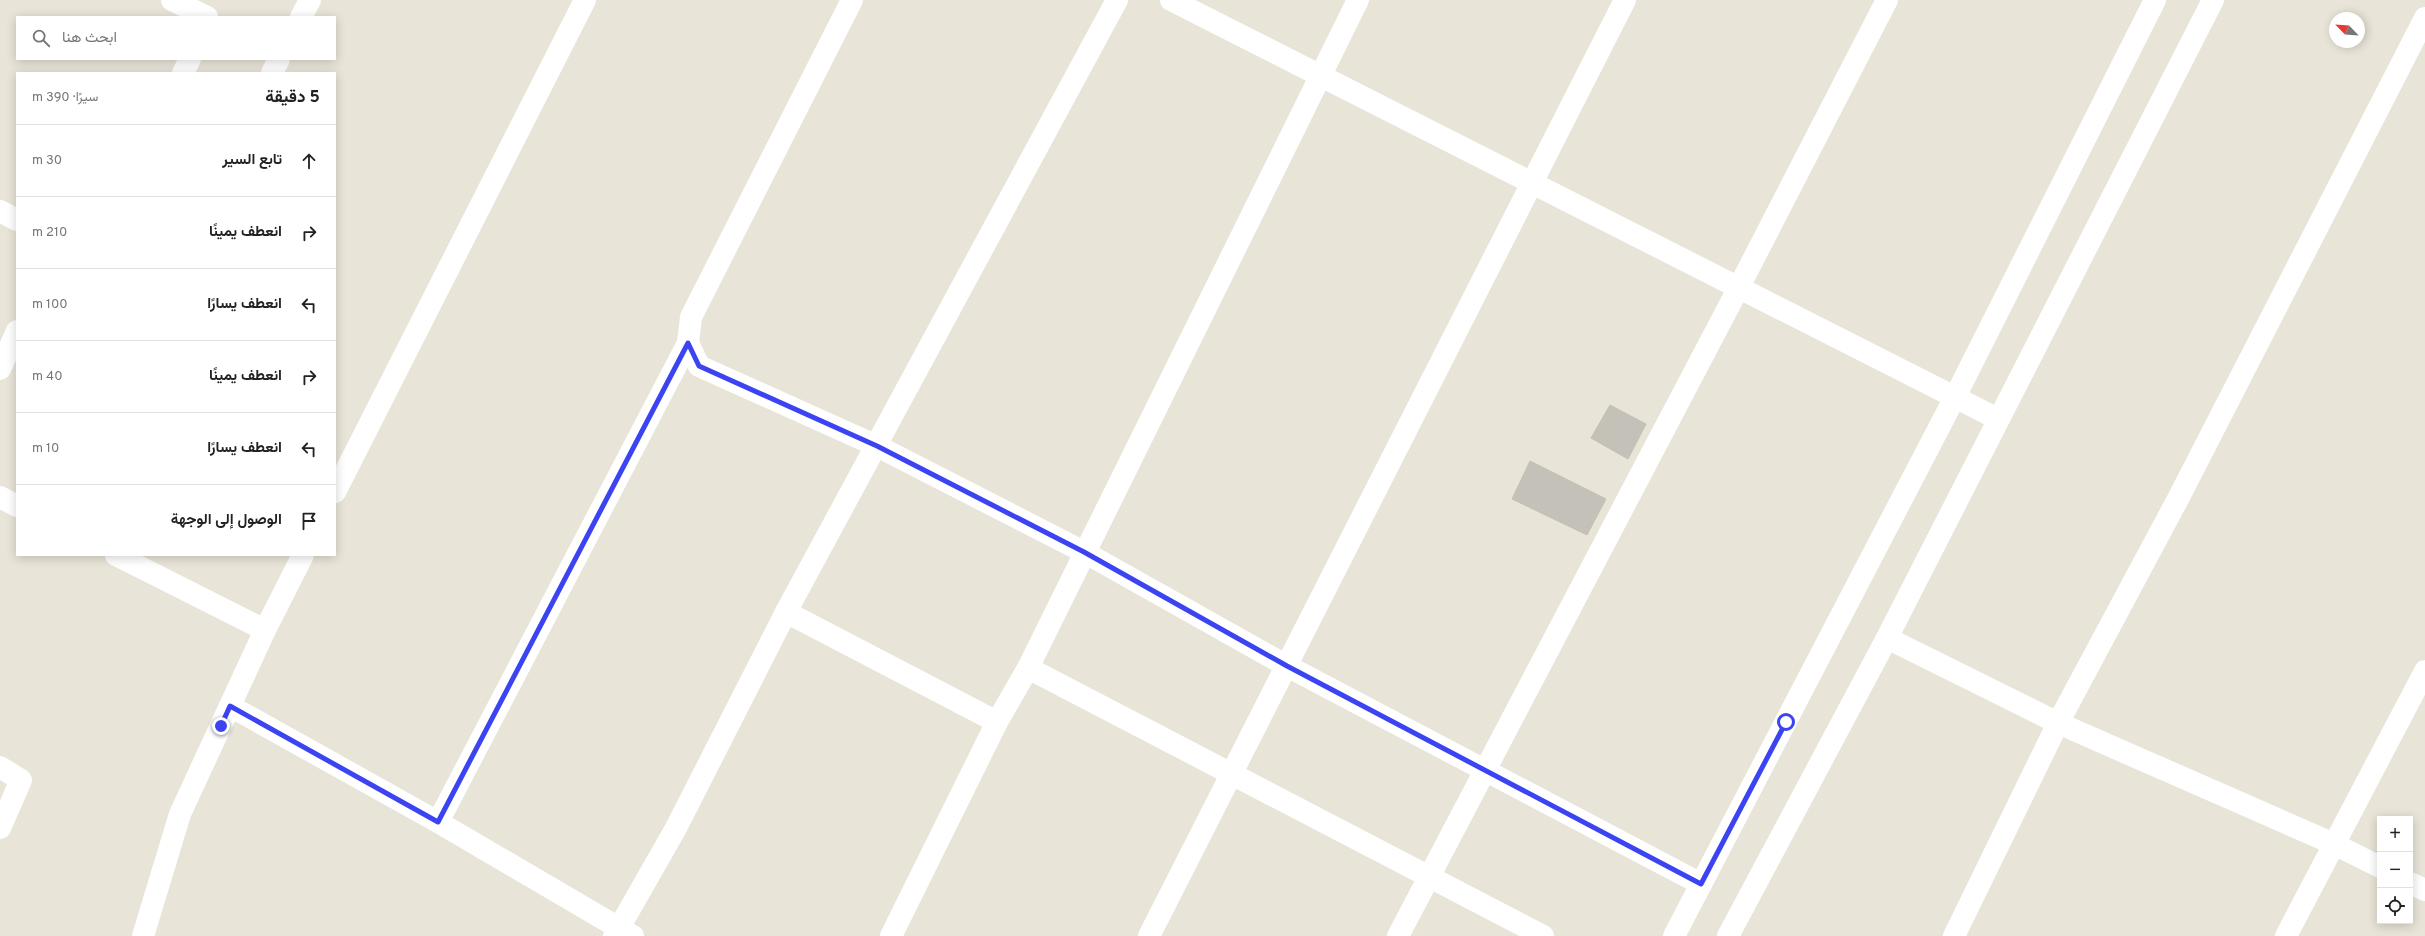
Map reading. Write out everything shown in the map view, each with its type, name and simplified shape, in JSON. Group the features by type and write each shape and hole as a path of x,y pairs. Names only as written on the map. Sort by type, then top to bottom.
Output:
{"street":[{"path":"172,0 205,16"},
{"path":"302,16 310,0"},
{"path":"336,490 585,0"},
{"path":"438,822 688,343 692,317 852,0"},
{"path":"230,706 438,822 622,933 786,612 1117,0"},
{"path":"1171,0 1998,419"},
{"path":"891,936 997,722 1028,668 1319,75 1358,0"},
{"path":"1149,936 1233,774 1625,0"},
{"path":"1398,936 1739,288 1887,0"},
{"path":"1674,936 1954,397 2155,0"},
{"path":"1728,936 1886,638 2212,0"},
{"path":"1954,936 2058,723 2179,497 2425,18"},
{"path":"184,72 190,60"},
{"path":"272,72 278,60"},
{"path":"0,211 16,219"},
{"path":"0,369 16,333"},
{"path":"688,343 699,366 877,446 1084,552 1287,666 1701,884"},
{"path":"0,497 16,505"},
{"path":"118,556 265,630"},
{"path":"143,936 180,814 265,630 302,556"},
{"path":"786,612 997,722"},
{"path":"1886,638 2058,723 2334,844 2377,866"},
{"path":"1028,668 1543,936"},
{"path":"2286,936 2425,671"},
{"path":"0,766 21,780 10,809 0,828"},
{"path":"2413,884 2425,890"}],"building":[{"path":"1610,405 1646,424 1628,459 1591,438"},
{"path":"1530,461 1606,499 1587,535 1512,499"}],"route":[{"path":"221,726 230,706 438,822 688,343 699,366 877,446 1084,552 1287,666 1701,884 1786,722"}]}
